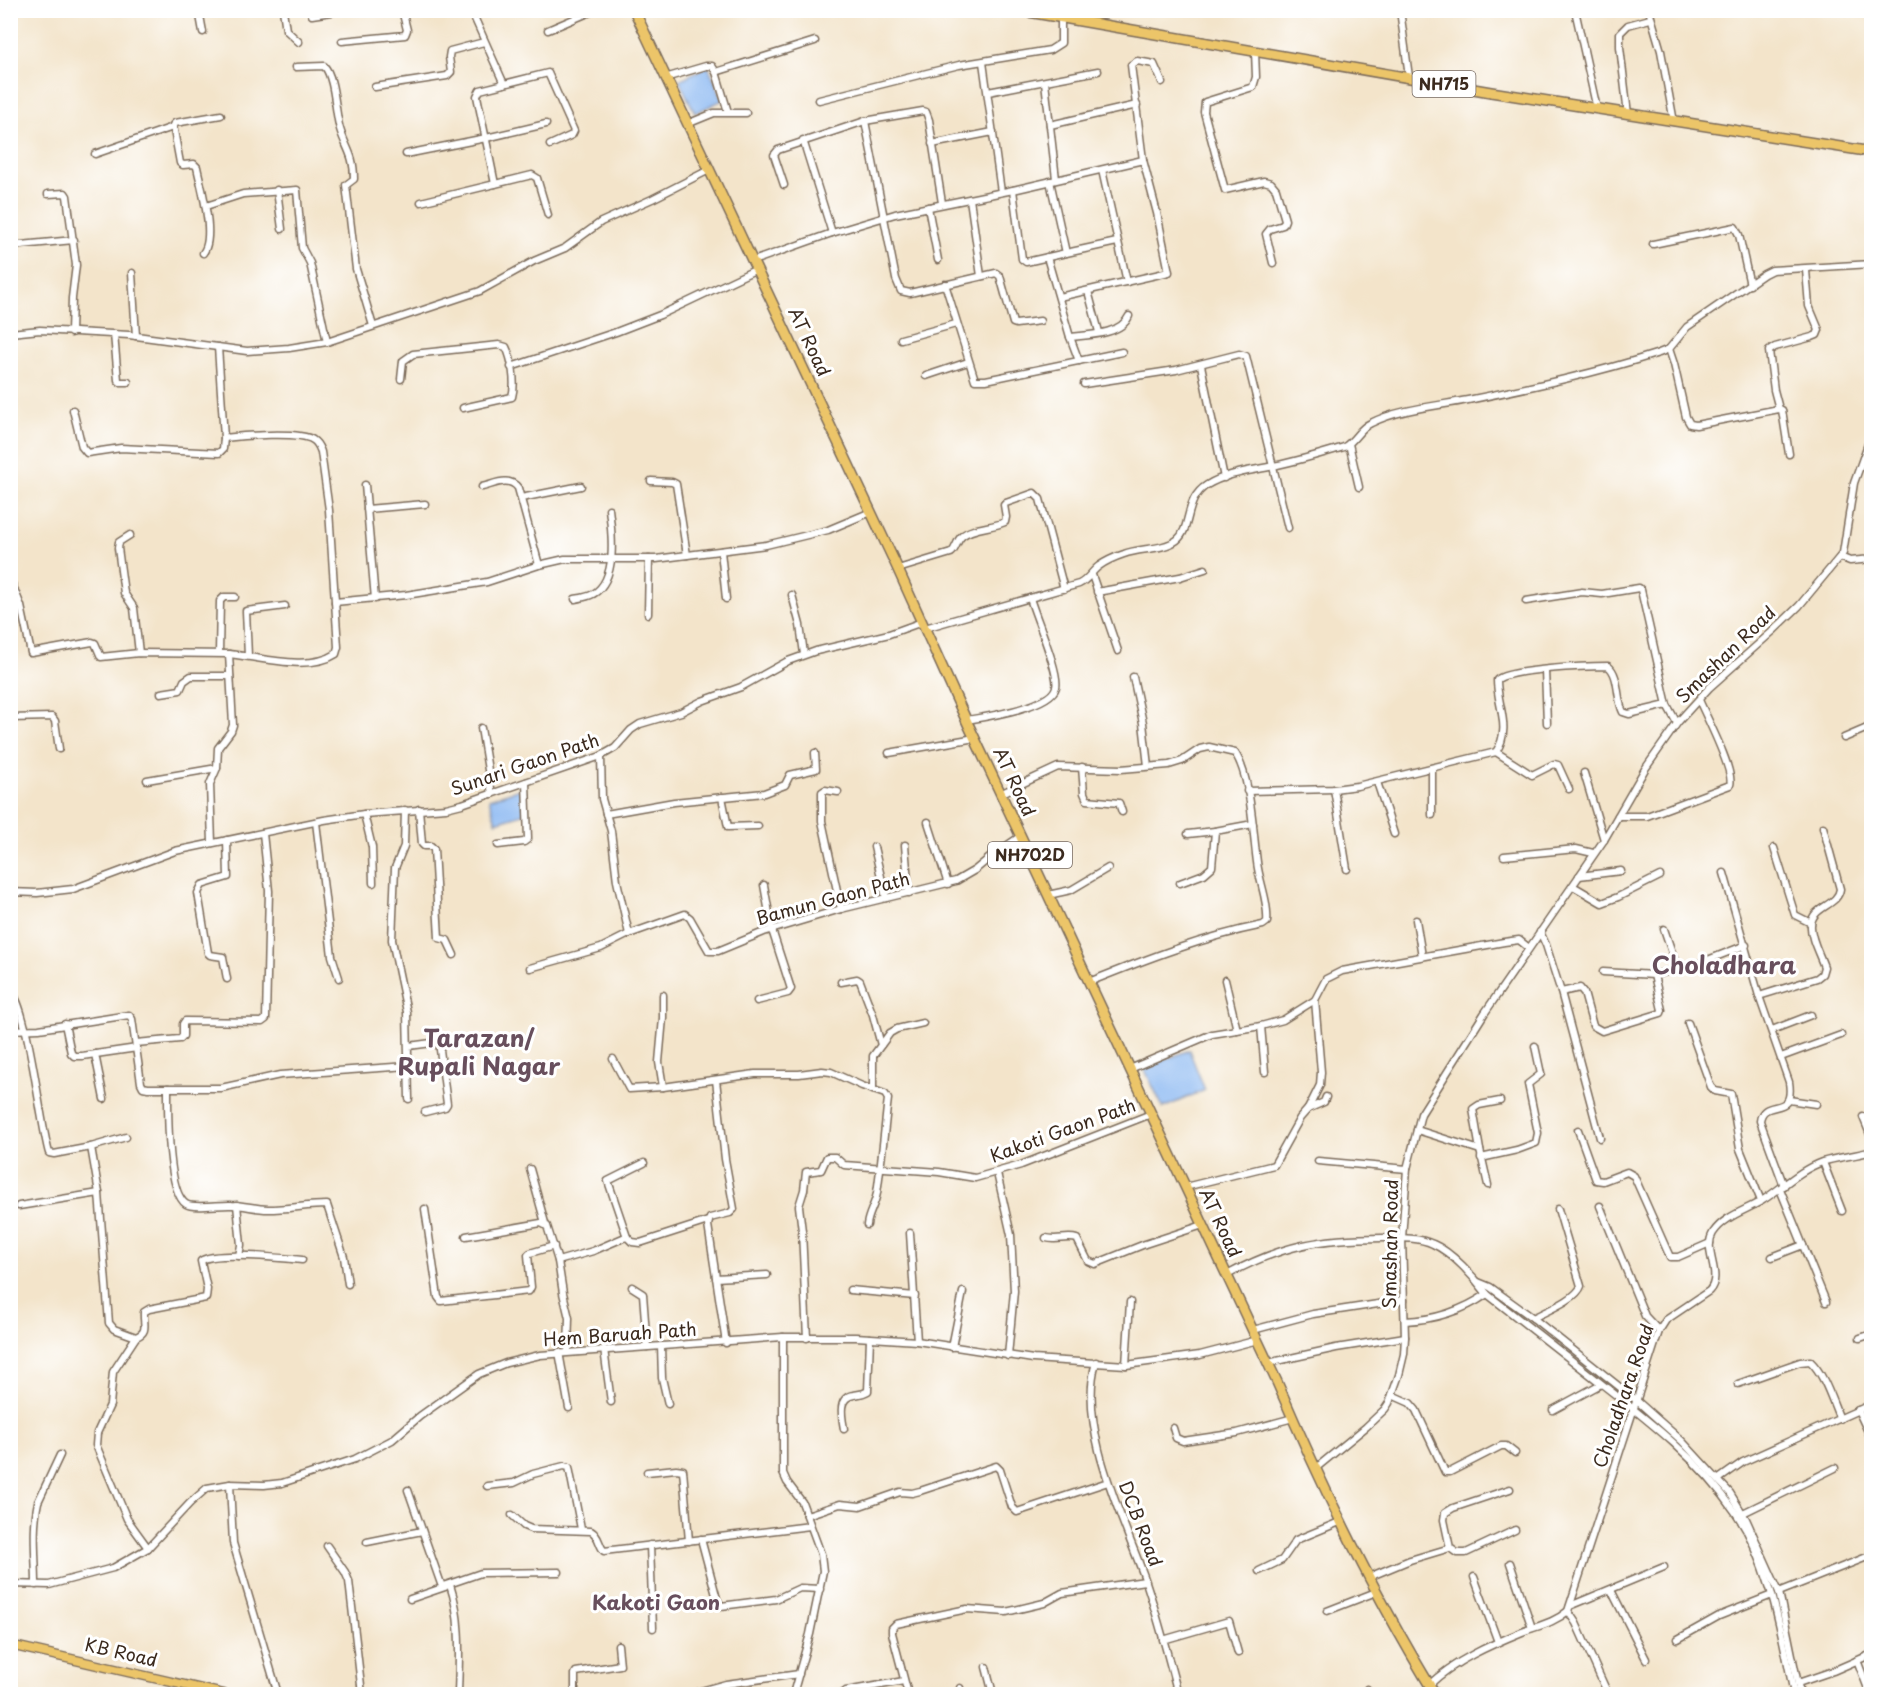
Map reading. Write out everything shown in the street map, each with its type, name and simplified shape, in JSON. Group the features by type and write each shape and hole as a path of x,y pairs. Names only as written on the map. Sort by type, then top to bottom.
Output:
{"highway":[{"name":"AT Road","path":"634,10 664,78 898,569 1316,1468 1387,1614 1435,1695"},
{"name":"NH715","path":"1017,10 1674,122 1872,152"}],"main road":[{"name":"KB Road","path":"10,1645 197,1691 224,1695"}],"street":[{"path":"199,10 203,32"},
{"path":"283,10 286,30 299,42"},
{"path":"312,15 344,10"},
{"path":"342,41 402,37 407,30 402,10"},
{"path":"471,10 504,84"},
{"path":"548,30 595,10"},
{"path":"1400,10 1409,77"},
{"path":"1575,10 1597,109"},
{"path":"1649,10 1661,51 1674,122"},
{"path":"819,100 919,74 1055,48 1062,40 1060,18"},
{"path":"1628,114 1620,33 1628,25 1650,19"},
{"path":"716,72 815,41"},
{"path":"375,87 447,76 451,72 450,51 484,42"},
{"path":"1255,51 1256,77 1253,87 1205,102 1204,112 1225,190 1264,181 1271,183 1276,189 1285,220 1283,225 1270,229 1266,234 1273,263"},
{"path":"1059,297 1164,275 1170,270 1143,160 1131,68 1133,63 1137,61 1154,64 1162,82"},
{"path":"983,62 1001,192"},
{"path":"296,67 324,66 329,75 340,130 351,153 354,179 346,184 353,245 358,278 373,326"},
{"path":"664,78 712,66 716,72 728,112"},
{"path":"988,92 1098,71"},
{"path":"495,184 477,94 480,90 543,73 549,75 574,131 572,135 550,145"},
{"path":"1045,82 1053,180 1066,253"},
{"path":"1050,125 1137,105"},
{"path":"784,185 775,160 775,152 803,140 865,121 922,111 926,112 929,120 942,203"},
{"path":"687,124 708,115 728,112 746,113"},
{"path":"95,154 173,127 175,123 221,115"},
{"path":"865,121 896,279 901,291 910,293 981,276 999,274 1013,323 1040,321"},
{"path":"406,154 546,124"},
{"path":"173,127 180,163 182,165 194,164 197,167 206,206 208,245 203,253"},
{"path":"932,144 993,132"},
{"path":"803,140 832,233"},
{"path":"511,367 660,315 755,265 832,233 942,203 1013,190 1143,160"},
{"path":"10,333 40,330 114,334 218,347 268,350 327,342 480,291 534,261 565,248 601,222 709,170"},
{"path":"1102,170 1127,282"},
{"path":"421,202 529,175 535,176 548,215"},
{"path":"206,206 233,196 277,190 295,189 298,192 302,248 310,262 327,342"},
{"path":"277,190 282,229"},
{"path":"1013,190 1022,259 1026,262 1118,242"},
{"path":"48,194 66,193 74,240 76,273 72,298 71,333"},
{"path":"969,199 981,276"},
{"path":"928,207 938,260"},
{"path":"1653,244 1735,227 1739,235 1750,285"},
{"path":"10,246 74,240"},
{"path":"1047,258 1079,361"},
{"path":"1359,487 1349,444 1364,426 1377,420 1574,377 1669,349 1687,327 1772,270 1806,270 1872,264"},
{"path":"1789,454 1785,421 1774,390 1769,351 1775,347 1812,337 1819,330 1809,306 1806,270"},
{"path":"132,273 136,336"},
{"path":"945,284 975,380 980,381 1122,352"},
{"path":"1088,291 1099,332"},
{"path":"1070,338 1118,328 1126,322 1129,316"},
{"path":"901,339 956,324"},
{"path":"114,334 118,380 128,382"},
{"path":"401,379 403,361 417,353 499,345 506,347 511,367 512,397 463,408"},
{"path":"73,410 82,447 87,453 121,448 217,453 224,449 218,347"},
{"path":"1669,349 1686,417 1690,424 1696,425 1779,409"},
{"path":"1084,384 1201,365 1239,354 1246,356 1288,528"},
{"path":"926,376 968,362"},
{"path":"1201,365 1224,478"},
{"name":"Smashan Road","path":"1316,1468 1379,1415 1389,1403 1392,1395 1404,1354 1402,1239 1407,1169 1421,1114 1484,1014 1604,840 1645,769 1677,723 1709,688 1798,606 1843,553 1854,483 1872,433"},
{"path":"10,579 21,606 31,653 94,642 101,657 139,653 219,653 286,662 310,662 332,657 338,650 329,510 319,446 316,442 304,437 265,435 224,438"},
{"name":"Sunari Gaon Path","path":"10,892 37,893 73,889 167,853 364,814 455,806 492,794 601,756 615,748 631,730 640,724 681,712 702,701 741,687 804,654 1030,598 1087,580 1104,562 1176,540 1184,529 1188,510 1195,496 1208,485 1224,478 1349,444"},
{"path":"651,481 676,484 687,555"},
{"path":"482,487 511,482 518,488 538,565"},
{"path":"365,485 375,599"},
{"path":"521,498 581,486"},
{"path":"898,569 954,552 958,540 965,534 1005,522 1006,503 1034,493 1038,495 1042,507 1064,589"},
{"path":"367,510 425,504"},
{"path":"575,599 586,597 597,591 606,578 613,543 609,509"},
{"path":"335,602 375,599 487,582 538,565 577,558 649,559 766,545 812,535 871,512"},
{"path":"130,535 119,542 118,548 124,593 134,608 139,653"},
{"path":"721,551 726,599"},
{"path":"1840,557 1850,561 1872,560"},
{"path":"648,614 649,559"},
{"path":"1097,592 1180,577 1205,569"},
{"path":"1092,575 1118,651"},
{"path":"1526,601 1582,592 1602,594 1639,588 1667,705 1677,723"},
{"path":"792,595 800,625 804,654"},
{"path":"219,653 220,601 224,597 235,597"},
{"path":"967,720 997,715 1040,702 1047,699 1056,689 1053,665 1030,598"},
{"path":"248,656 246,611 285,606"},
{"path":"212,843 209,789 217,768 218,748 233,725 229,654"},
{"path":"1496,752 1503,738 1504,725 1497,680 1504,675 1608,666 1613,671 1623,712 1629,714 1667,705"},
{"path":"1545,670 1547,723"},
{"path":"161,693 180,690 184,681 191,676 230,676"},
{"path":"1133,677 1143,723 1148,766"},
{"path":"1618,816 1647,816 1730,785 1732,780 1728,766 1699,700"},
{"path":"10,718 52,717 55,721 59,749"},
{"path":"1844,738 1872,726"},
{"path":"481,728 492,794"},
{"path":"888,753 975,738"},
{"path":"1002,793 1058,767 1121,769 1176,764 1200,749 1209,747 1229,750 1235,753 1239,760 1253,824 1267,918 1265,924 1227,932 1089,982"},
{"path":"1247,791 1334,789 1377,782 1496,752 1532,775 1554,764 1558,765 1569,789"},
{"path":"606,814 674,802 764,793 785,784 790,775 816,769 815,753"},
{"path":"530,968 601,948 629,934 617,881 611,831 602,798 601,756"},
{"path":"1082,767 1084,793 1087,800 1119,803 1122,812"},
{"path":"147,780 217,768"},
{"path":"1432,768 1432,815"},
{"path":"1584,773 1604,840"},
{"path":"498,845 524,842 528,839 526,782"},
{"path":"1377,782 1394,834"},
{"path":"1334,789 1347,868"},
{"path":"838,792 825,790 822,792 822,821 841,909"},
{"path":"722,797 728,827 758,826"},
{"path":"419,809 422,844 434,849 439,938 447,940 454,955"},
{"path":"405,810 404,846 395,865 392,940 407,1012 409,1099"},
{"path":"364,814 372,847 373,883"},
{"path":"316,822 331,948 339,978"},
{"path":"928,822 948,884"},
{"path":"1188,834 1253,824"},
{"path":"1759,996 1817,978 1822,974 1824,967 1813,937 1811,923 1816,913 1837,898 1840,889 1823,827"},
{"path":"1180,883 1204,874 1212,867 1215,831"},
{"path":"65,1024 71,1053 74,1056 180,1039 183,1036 185,1021 262,1022 266,1019 269,891 263,833"},
{"name":"Bamun Gaon Path","path":"629,934 685,914 690,918 705,948 713,951 841,909 948,884 975,870 1021,836"},
{"path":"227,840 228,877 202,885 198,893 208,953 223,957 227,979"},
{"path":"905,846 909,894"},
{"path":"874,847 886,897"},
{"path":"1774,848 1795,915 1811,923"},
{"path":"1504,856 1576,849 1593,853"},
{"path":"1048,895 1071,890 1108,868"},
{"path":"1579,876 1621,871"},
{"path":"1724,873 1759,996 1789,1082 1790,1100"},
{"path":"1573,886 1602,903 1660,876"},
{"path":"757,1001 788,993 791,989 772,930 764,885"},
{"path":"1416,920 1422,956"},
{"path":"1664,929 1678,970"},
{"path":"1540,932 1560,992 1600,1138"},
{"path":"1130,1069 1212,1034 1261,1026 1287,1018 1315,1000 1326,979 1360,966 1516,940 1529,948"},
{"path":"1603,972 1654,975 1678,970 1746,945"},
{"path":"1560,992 1580,988 1584,993 1593,1026 1602,1031 1661,1013 1654,975"},
{"path":"841,982 857,979 860,981 881,1045"},
{"path":"1225,980 1237,1030"},
{"path":"10,990 18,1000 25,1029 49,1153 91,1147 126,1137"},
{"path":"663,995 659,1062 663,1087"},
{"path":"1185,1187 1270,1167 1277,1159 1320,1085 1315,1000"},
{"path":"1772,1030 1810,1015"},
{"path":"10,1030 129,1016 132,1019 143,1087 221,1088 280,1075 408,1066"},
{"path":"873,1090 872,1060 881,1045 893,1030 923,1023"},
{"path":"1688,1023 1711,1087 1715,1091 1731,1094 1740,1149 1761,1201"},
{"path":"1261,1026 1265,1072"},
{"path":"1781,1057 1841,1035"},
{"path":"409,1046 439,1042 447,1104 445,1107 425,1112"},
{"path":"1417,1130 1480,1154 1517,1150 1536,1143 1538,1133 1528,1084 1541,1074 1535,1046"},
{"path":"94,1054 104,1099"},
{"path":"613,1059 627,1088 663,1087 755,1074 799,1074 822,1071 831,1072 885,1094 888,1099 880,1168 876,1197 867,1225"},
{"path":"644,1163 608,1181 627,1237 632,1242 640,1243 708,1221 712,1217 730,1213 734,1209 716,1080"},
{"path":"168,1088 168,1125 172,1167 181,1198 190,1205 237,1205 269,1209 327,1205 344,1257 348,1284"},
{"path":"1308,1109 1323,1104 1326,1097"},
{"path":"1816,1104 1790,1100 1763,1112 1760,1121 1803,1245 1826,1302"},
{"path":"1488,1185 1480,1154 1473,1109 1479,1105 1500,1101"},
{"name":"Kakoti Gaon Path","path":"807,1338 802,1231 798,1206 804,1190 806,1172 822,1170 827,1157 835,1157 844,1166 939,1172 975,1178 1021,1165 1151,1114"},
{"path":"1863,1117 1872,1139"},
{"path":"1578,1130 1596,1180 1603,1181 1627,1172 1634,1176 1670,1257 1678,1257 1710,1244 1713,1234 1721,1224 1812,1167 1823,1162 1872,1151"},
{"path":"91,1147 99,1193 109,1323 114,1329 136,1337"},
{"path":"1318,1161 1407,1169"},
{"path":"1823,1162 1842,1211"},
{"path":"530,1169 558,1261 570,1322 568,1351"},
{"path":"997,1173 1011,1234 1014,1291 1008,1356"},
{"path":"19,1206 99,1193"},
{"path":"237,1205 241,1245 239,1256"},
{"path":"1600,1206 1645,1316 1659,1330"},
{"path":"425,1209 438,1297 441,1301 529,1291 531,1284 528,1255 530,1252 554,1246"},
{"path":"1533,1318 1574,1296 1581,1286 1558,1209"},
{"path":"708,1221 726,1343"},
{"path":"466,1236 545,1223"},
{"path":"1046,1238 1077,1239 1088,1261 1095,1264 1145,1244 1203,1225"},
{"path":"910,1233 917,1341"},
{"path":"558,1261 593,1251 627,1237"},
{"path":"1227,1275 1280,1251 1312,1242 1348,1238 1402,1239 1426,1241 1442,1249 1478,1282 1487,1294 1601,1384 1635,1404 1697,1467 1736,1514 1760,1562 1772,1595 1794,1695"},
{"name":"Choladhara Road","path":"1569,1609 1659,1330 1666,1320 1709,1291 1714,1285 1710,1244"},
{"path":"1772,1257 1803,1245"},
{"path":"148,1548 127,1519 98,1451 96,1438 110,1404 112,1372 136,1337 142,1335 143,1317 146,1310 206,1298 202,1259 239,1256 302,1260"},
{"path":"716,1278 767,1275"},
{"path":"1478,1282 1490,1287 1533,1318 1682,1442 1719,1479 1743,1513 1779,1592 1800,1695"},
{"path":"632,1287 643,1294 647,1347"},
{"path":"850,1290 915,1296"},
{"path":"952,1347 963,1292"},
{"path":"1405,1321 1439,1317 1475,1302 1487,1294"},
{"path":"1253,1330 1313,1314 1404,1299"},
{"path":"1126,1365 1130,1302"},
{"path":"1860,1338 1872,1334"},
{"path":"1268,1363 1336,1348 1405,1337"},
{"path":"783,1338 783,1473 798,1495 807,1515 823,1564 820,1589 793,1695"},
{"name":"Hem Baruah Path","path":"10,1584 36,1585 68,1581 121,1565 148,1548 203,1491 213,1486 230,1484 282,1483 355,1459 392,1440 426,1411 479,1374 527,1357 568,1351 783,1338 870,1338 917,1341 1033,1359 1126,1365 1200,1355 1258,1340"},
{"path":"844,1429 842,1409 844,1400 849,1396 864,1394 868,1391 870,1338"},
{"path":"661,1346 662,1377 668,1404"},
{"path":"604,1349 612,1402"},
{"path":"559,1352 569,1408"},
{"path":"1738,1384 1800,1362 1810,1361 1825,1385 1840,1419"},
{"name":"DCB Road","path":"1096,1362 1092,1376 1091,1407 1108,1482 1145,1581 1178,1695"},
{"path":"1553,1410 1601,1384"},
{"path":"1392,1395 1410,1402 1416,1410 1445,1472 1450,1472 1501,1446 1506,1446 1515,1453"},
{"path":"1719,1479 1743,1462 1872,1404"},
{"path":"1858,1410 1872,1440"},
{"path":"1173,1428 1176,1438 1183,1441 1238,1433 1293,1418"},
{"path":"36,1585 35,1524 38,1502 60,1455"},
{"path":"807,1515 840,1504 860,1506 900,1491 916,1492 996,1466 1000,1470 1012,1507 1017,1512 1108,1482"},
{"path":"487,1486 514,1483 533,1474 569,1467 581,1529"},
{"path":"1743,1513 1835,1468"},
{"path":"647,1472 683,1470 688,1541"},
{"path":"230,1484 233,1543 278,1695"},
{"path":"408,1490 441,1584 448,1585"},
{"path":"1510,1490 1453,1508 1444,1513 1444,1520 1450,1548 1458,1553 1467,1553 1515,1530"},
{"path":"512,1515 531,1529 581,1529 594,1532 604,1551 810,1526"},
{"path":"1259,1571 1282,1560 1296,1540 1342,1521"},
{"path":"367,1542 422,1531"},
{"path":"701,1539 717,1599 722,1606 782,1598 800,1588 820,1589"},
{"path":"327,1545 349,1581 362,1695"},
{"path":"650,1545 653,1628"},
{"path":"1369,1577 1410,1560 1450,1548"},
{"path":"1779,1592 1872,1555"},
{"path":"1510,1563 1532,1628"},
{"path":"1429,1685 1462,1662 1498,1642 1551,1622 1569,1609 1664,1567"},
{"path":"410,1599 481,1574 559,1572"},
{"path":"1474,1577 1498,1642"},
{"path":"908,1695 892,1633 892,1628 896,1624 967,1609 1006,1612 1044,1603 1062,1593 1145,1581"},
{"path":"448,1585 459,1626 459,1695"},
{"path":"1611,1590 1646,1659"},
{"path":"1327,1611 1376,1592"},
{"path":"1678,1639 1719,1616 1772,1595"},
{"path":"1569,1609 1608,1695"},
{"path":"1163,1640 1228,1621 1231,1624 1238,1653"},
{"path":"575,1695 576,1672 616,1668 620,1665 618,1645"},
{"path":"1798,1683 1872,1654"},
{"path":"1857,1660 1870,1695"},
{"path":"986,1667 993,1695"},
{"path":"690,1695 726,1684 799,1674"},
{"path":"842,1695 846,1691 904,1681"}],"water":[{"path":"708,66 723,100 695,113 679,80"},
{"path":"520,789 526,813 496,822 489,799"},
{"path":"1189,1050 1205,1090 1163,1108 1144,1068"}],"district":[{"name":"Choladhara","path":"1724,966"},
{"name":"Tarazan/ Rupali Nagar","path":"479,1053"},
{"name":"Kakoti Gaon","path":"656,1603"}]}
